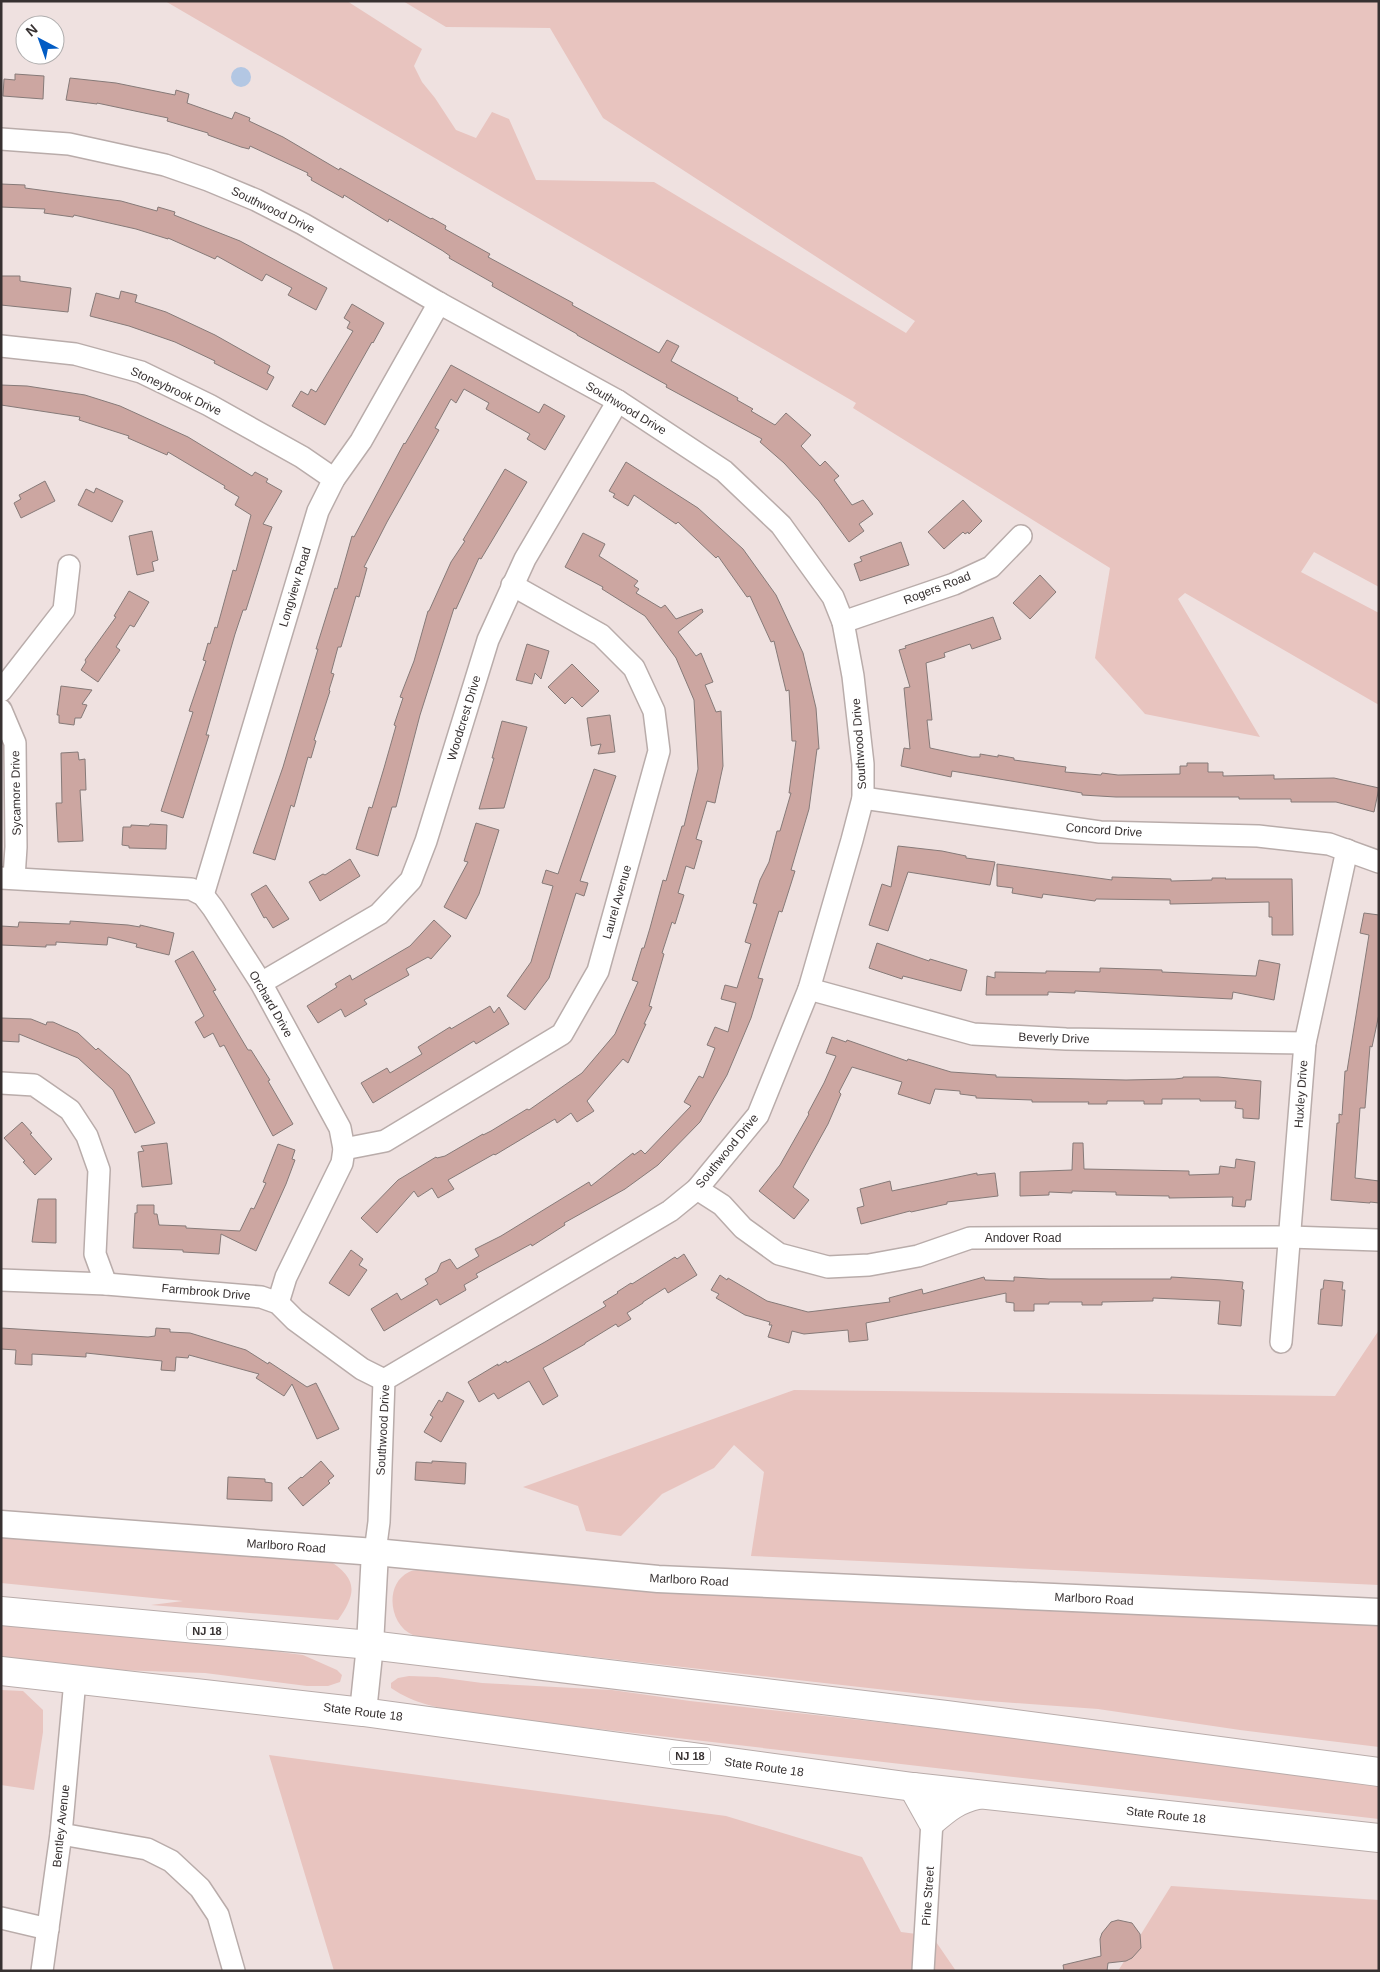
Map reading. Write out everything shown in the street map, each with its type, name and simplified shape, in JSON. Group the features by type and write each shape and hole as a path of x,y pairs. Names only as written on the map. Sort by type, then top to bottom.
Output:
{"highway":[{"name":"NJ 18","path":"1,1611 370,1645 946,1715 1379,1772"},
{"name":"State Route 18","path":"1,1671 363,1712 912,1787 1379,1838"},
{"path":"912,1787 932,1822 949,1806 961,1799 979,1794"}],"street":[{"name":"Southwood Drive","path":"1,140 78,145 165,165 256,200 303,224 440,303 618,401 724,471 781,525 833,597 843,622 853,676 862,764 862,798 809,989 758,1114 697,1189 670,1211 384,1380 379,1522 363,1712"},
{"name":"Longview Road","path":"203,895 318,511 334,479 361,440 440,303"},
{"name":"Stoneybrook Drive","path":"1,346 75,354 140,372 209,405 302,457 334,479"},
{"name":"Woodcrest Drive","path":"261,984 379,914 411,880 426,842 488,640 524,559 618,401"},
{"name":"Rogers Road","path":"843,622 954,584 990,567 1021,536"},
{"path":"1,691 64,610 69,566"},
{"name":"Laurel Avenue","path":"344,1149 385,1141 562,1034 598,971 659,751 654,711 634,668 601,635 512,585"},
{"name":"Sycamore Drive","path":"1,710 15,743 16,847 7,878"},
{"name":"Concord Drive","path":"862,798 1100,832 1258,836 1329,844 1379,862"},
{"name":"Huxley Drive","path":"1281,1342 1305,1043 1347,850"},
{"path":"7,878 191,889 203,895"},
{"name":"Orchard Drive","path":"203,895 261,984 340,1128 344,1149"},
{"name":"Beverly Drive","path":"809,989 973,1034 1066,1039 1305,1043"},
{"path":"1,1083 34,1085 70,1110 87,1136 99,1170 95,1254 106,1284"},
{"path":"278,1303 286,1278 342,1162 344,1149"},
{"name":"Andover Road","path":"697,1189 722,1205 743,1228 778,1254 828,1267 869,1265 918,1256 970,1238 1290,1237 1378,1240"},
{"name":"Farmbrook Drive","path":"1,1280 106,1284 261,1297 278,1303 296,1320 362,1369 384,1380"},
{"name":"Marlboro Road","path":"1,1524 375,1552 658,1579 1379,1612"},
{"name":"Bentley Avenue","path":"42,1971 61,1834 75,1680"},
{"name":"Pine Street","path":"922,1971 932,1822"},
{"path":"61,1834 147,1849 171,1861 200,1888 218,1915 234,1971"},
{"path":"1,1918 48,1929"}],"shaded area":[{"path":"165,1 347,1 422,49 414,66 422,82 456,130 476,138 492,112 509,119 536,180 654,182 906,333 915,321 603,118 550,28 446,27 403,1 1379,1 1379,587 1314,552 1301,572 1379,613 1379,705 1185,593 1178,599 1260,737 1145,714 1095,658 1110,568 853,408 856,403"},
{"path":"1379,1330 1379,1585 751,1556 764,1472 734,1445 714,1468 662,1494 621,1536 586,1531 578,1506 523,1487 794,1390 1335,1396"},
{"path":"1,1534 327,1559 337,1566 349,1579 351,1593 349,1601 338,1620 151,1605 183,1601 1,1583"},
{"path":"425,1569 680,1590 1379,1624 1379,1747 1240,1730 1098,1709 975,1700 420,1637 405,1630 399,1623 395,1614 393,1595 401,1578 411,1571"},
{"path":"1,1619 303,1655 337,1670 342,1675 340,1682 328,1686 307,1686 205,1673 116,1670 1,1658"},
{"path":"409,1676 437,1677 482,1683 612,1690 690,1701 1379,1778 1379,1819 468,1714 418,1702 391,1688 391,1683 398,1678"},
{"path":"1,1690 23,1691 43,1710 43,1732 34,1790 1,1785"},
{"path":"269,1755 726,1816 862,1857 901,1932 932,1936 956,1971 334,1971"},
{"path":"1171,1886 1379,1900 1379,1971 1118,1971"}],"water":[{"path":"241,67 248,70 251,77 248,84 241,87 234,84 231,77 234,70"}],"building":[{"path":"15,74 44,76 43,99 3,96 4,79 15,80"},
{"path":"70,78 116,83 175,95 176,90 189,94 187,103 232,119 235,112 250,118 249,121 283,137 339,170 340,168 446,226 445,229 490,254 488,257 659,353 667,340 679,346 671,361 738,398 737,400 753,409 751,411 775,425 786,413 811,435 801,446 820,466 825,461 839,476 834,480 852,505 863,500 873,514 859,524 864,531 849,542 819,501 784,463 760,442 762,439 666,387 667,385 492,286 493,283 449,258 450,256 443,251 389,219 388,222 344,195 343,198 311,180 312,178 307,175 308,173 250,146 249,149 241,147 208,135 208,133 167,121 168,118 97,103 66,100"},
{"path":"1,184 25,185 25,188 121,201 157,211 158,207 175,212 174,215 240,241 327,288 316,310 288,295 292,288 266,274 262,281 217,256 215,259 168,238 74,215 73,217 44,213 45,209 1,207"},
{"path":"1,276 20,276 20,281 71,288 68,312 1,305"},
{"path":"121,291 137,295 135,302 166,312 215,335 270,366 267,373 274,377 267,390 214,363 215,361 175,342 129,326 90,316 96,293 119,299"},
{"path":"352,304 384,323 325,425 292,406 301,391 308,395 311,389 316,392 353,331 347,328 350,322 344,318"},
{"path":"451,365 539,413 544,404 565,416 545,450 527,439 530,434 486,409 489,403 464,389 456,403 451,399 435,428 439,430 364,567 367,568 359,597 356,596 341,647 338,647 331,673 334,674 330,691 314,740 316,741 311,758 308,757 294,807 291,805 275,860 253,853 283,767 318,649 316,649 335,588 337,589 352,536 354,537 404,443"},
{"path":"1,385 27,386 85,395 120,406 188,437 252,476 255,472 268,479 266,482 282,491 263,524 272,527 246,610 243,610 235,634 206,735 209,735 183,818 161,811 193,712 189,711 206,661 203,660 208,643 210,644 215,627 217,628 233,570 236,571 251,515 235,505 239,497 224,488 225,486 168,452 167,455 128,438 129,436 79,420 80,417 1,405"},
{"path":"626,462 698,508 743,549 776,595 803,653 816,708 819,749 817,749 809,809 791,870 795,871 782,912 779,911 758,978 763,979 751,1018 727,1075 700,1122 658,1165 625,1189 564,1223 565,1225 532,1246 531,1244 476,1274 478,1277 464,1285 466,1290 440,1305 437,1299 384,1331 371,1309 397,1293 401,1300 428,1284 425,1279 437,1272 441,1263 450,1259 457,1269 479,1256 475,1249 501,1236 589,1182 591,1186 633,1153 634,1155 641,1150 645,1154 691,1106 684,1102 699,1076 703,1078 715,1048 707,1045 715,1027 728,1032 736,1003 721,999 725,985 737,988 751,944 745,942 757,904 753,903 760,880 769,862 777,831 780,831 791,793 789,793 796,741 792,741 789,690 786,691 774,641 771,642 750,596 747,597 718,556 716,558 678,522 676,524 634,495 628,506 613,497 615,494 609,491"},
{"path":"505,469 527,482 481,559 479,558 456,609 454,608 420,715 396,807 392,807 378,856 356,849 369,807 372,808 396,726 394,725 403,698 400,697 414,661 428,611 451,562 465,541 463,540"},
{"path":"45,481 55,501 21,518 14,503 21,499 19,495"},
{"path":"96,488 123,501 112,522 78,505 86,489 94,493"},
{"path":"963,500 982,521 969,534 968,532 965,534 963,532 944,549 928,532"},
{"path":"152,531 158,560 152,562 154,571 137,575 129,536"},
{"path":"583,533 605,544 599,556 638,581 634,586 639,589 636,593 661,608 665,605 676,619 702,609 703,612 678,632 696,656 701,653 713,682 705,685 716,712 721,711 723,766 715,803 707,801 696,839 702,841 694,869 686,866 678,893 684,895 675,924 672,922 662,953 664,954 649,1006 652,1007 644,1024 646,1024 628,1063 623,1059 587,1101 594,1111 577,1122 571,1113 557,1123 555,1119 495,1155 448,1180 454,1189 438,1198 432,1188 418,1197 414,1191 377,1233 361,1218 398,1180 436,1157 445,1156 527,1109 529,1110 582,1073 615,1034 638,982 632,980 642,948 644,948 663,880 666,881 682,826 684,826 698,769 694,700 676,658 645,616 602,589 603,587 565,567"},
{"path":"901,542 909,565 860,581 854,564 862,561 860,557"},
{"path":"1040,575 1056,592 1030,619 1013,603"},
{"path":"129,591 149,602 134,627 130,625 116,647 120,650 98,682 81,670 86,662 85,660 116,617 114,616"},
{"path":"993,617 1001,639 972,649 970,644 944,653 945,657 926,663 932,720 927,720 930,748 972,757 980,757 980,754 998,757 998,755 1014,758 1014,760 1066,767 1065,772 1101,775 1102,773 1118,775 1180,774 1180,766 1187,766 1187,763 1208,763 1208,772 1223,772 1223,776 1274,775 1274,779 1334,778 1379,788 1374,812 1336,802 1291,802 1291,799 1082,795 1082,793 952,771 951,777 901,766 904,748 910,749 904,688 910,687 899,650 906,648 905,646"},
{"path":"527,644 549,651 541,679 535,673 532,684 516,680"},
{"path":"572,664 599,691 582,707 572,697 565,704 548,687"},
{"path":"61,686 92,690 82,704 87,705 81,718 75,718 74,725 59,723 59,715 57,715"},
{"path":"610,715 615,752 598,754 601,744 591,746 587,718"},
{"path":"502,721 527,727 504,808 479,809 494,758 492,758"},
{"path":"78,752 79,760 85,759 86,790 80,790 83,841 58,842 56,803 62,803 61,753"},
{"path":"594,769 616,776 580,881 588,883 584,896 576,893 549,978 525,1010 507,996 531,962 553,886 542,883 546,870 558,874"},
{"path":"476,823 499,830 479,894 466,919 444,907 468,862 464,861"},
{"path":"150,824 167,825 166,849 129,848 129,846 122,845 123,827 131,827 131,825 149,826"},
{"path":"898,846 942,851 966,856 966,858 995,862 990,885 908,872 888,931 869,925 882,884 891,887"},
{"path":"350,859 360,876 320,901 309,882 323,874 325,875"},
{"path":"997,864 1112,880 1112,877 1171,879 1171,881 1212,880 1212,878 1292,879 1293,935 1272,935 1272,917 1269,917 1269,902 1170,904 1170,900 1096,899 1095,901 1043,894 1042,898 1012,893 1013,888 997,886"},
{"path":"266,885 289,919 273,928 266,917 264,918 251,894"},
{"path":"1364,913 1379,915 1379,1014 1372,1047 1370,1046 1365,1108 1360,1108 1355,1178 1379,1181 1379,1203 1331,1200 1337,1123 1339,1123 1339,1114 1342,1115 1345,1071 1347,1071 1369,935 1360,933"},
{"path":"434,920 451,936 431,959 428,957 406,969 409,975 364,1000 367,1004 345,1017 341,1009 318,1023 307,1006 337,987 335,984 350,975 352,980 410,946"},
{"path":"70,921 140,927 140,925 174,933 169,955 136,947 137,944 108,937 107,945 56,942 56,945 46,945 46,947 1,945 1,926 18,927 19,922 70,924"},
{"path":"877,943 929,961 930,959 967,970 961,991 903,976 902,979 869,968"},
{"path":"193,951 216,990 213,991 248,1050 251,1050 270,1080 268,1081 293,1124 273,1136 224,1045 220,1047 213,1033 204,1038 195,1022 204,1016 175,961"},
{"path":"1259,960 1280,964 1274,1000 1233,992 1232,999 1075,991 1075,993 1048,992 1048,995 986,995 987,976 995,978 995,972 1100,972 1100,968 1256,976"},
{"path":"490,1006 494,1013 499,1007 509,1024 476,1044 474,1041 373,1103 361,1083 387,1068 390,1073 422,1054 418,1047 450,1027 451,1029"},
{"path":"1,1018 31,1019 46,1025 47,1022 53,1022 78,1033 96,1050 98,1048 129,1075 155,1123 135,1133 113,1090 78,1058 19,1034 19,1042 1,1041"},
{"path":"832,1037 846,1042 847,1040 907,1061 908,1059 951,1072 996,1075 996,1077 1126,1080 1218,1077 1261,1081 1259,1119 1243,1118 1243,1109 1235,1108 1236,1101 1200,1101 1200,1099 1162,1099 1162,1104 1144,1104 1144,1101 1107,1101 1107,1104 1088,1104 1089,1102 1032,1102 1032,1100 976,1098 976,1096 960,1094 960,1091 935,1089 930,1104 898,1094 902,1082 852,1067 839,1092 841,1094 828,1124 793,1187 809,1200 794,1219 759,1191 780,1165 824,1083 836,1056 826,1053"},
{"path":"22,1122 52,1159 35,1175 4,1138"},
{"path":"167,1143 172,1184 142,1187 138,1152 144,1151 141,1146"},
{"path":"1073,1143 1083,1143 1084,1169 1189,1171 1189,1175 1219,1174 1220,1166 1235,1168 1236,1159 1255,1162 1251,1200 1246,1200 1245,1207 1232,1206 1233,1197 1169,1198 1169,1196 1116,1195 1116,1192 1072,1191 1072,1193 1049,1192 1049,1195 1020,1196 1020,1172 1072,1170"},
{"path":"278,1144 295,1150 292,1159 295,1160 256,1251 221,1234 219,1254 133,1248 137,1205 154,1205 154,1214 157,1214 159,1225 240,1231 251,1208 254,1209 266,1183 263,1182"},
{"path":"977,1173 977,1175 995,1173 998,1196 947,1202 947,1204 910,1211 861,1224 857,1208 864,1206 860,1189 890,1181 892,1191"},
{"path":"38,1199 56,1199 56,1243 32,1242"},
{"path":"351,1250 363,1259 359,1265 367,1270 349,1296 329,1283"},
{"path":"684,1254 697,1275 668,1293 665,1288 627,1313 631,1319 618,1327 616,1324 543,1368 558,1396 543,1405 529,1381 498,1399 494,1393 479,1402 468,1382 498,1364 498,1366 506,1361 507,1363 606,1306 603,1302 617,1292 675,1257 677,1259"},
{"path":"720,1275 767,1301 808,1312 890,1302 889,1298 922,1289 923,1294 984,1277 985,1280 1014,1281 1014,1277 1049,1279 1171,1279 1171,1277 1243,1282 1242,1289 1244,1290 1241,1326 1218,1324 1220,1301 1153,1298 1153,1301 1102,1302 1102,1305 1082,1305 1082,1302 1049,1302 1049,1304 1034,1304 1034,1311 1014,1311 1014,1303 1006,1302 1006,1293 866,1323 868,1340 849,1342 848,1330 804,1334 792,1331 789,1343 768,1337 772,1325 769,1325 770,1322 745,1315 716,1298 719,1294 711,1290"},
{"path":"1324,1280 1343,1282 1342,1290 1345,1290 1342,1326 1318,1324 1321,1289 1323,1289"},
{"path":"1,1328 148,1337 155,1336 156,1328 170,1329 170,1332 190,1333 246,1350 268,1364 269,1362 307,1387 316,1383 339,1429 317,1439 292,1384 284,1396 256,1378 259,1374 189,1355 188,1358 176,1357 175,1371 161,1370 162,1361 86,1353 86,1357 32,1354 32,1365 15,1364 16,1350 1,1349"},
{"path":"447,1392 464,1401 441,1442 424,1432 433,1417 430,1415 439,1400 442,1402"},
{"path":"321,1461 334,1476 328,1481 330,1483 303,1506 288,1488"},
{"path":"432,1461 466,1463 465,1484 415,1480 416,1462 432,1463"},
{"path":"228,1477 265,1479 265,1482 272,1483 272,1501 227,1499"},
{"path":"1118,1920 1132,1923 1140,1934 1141,1948 1132,1958 1126,1961 1108,1963 1107,1971 1064,1971 1063,1965 1101,1956 1100,1939 1102,1933 1111,1922"}]}
